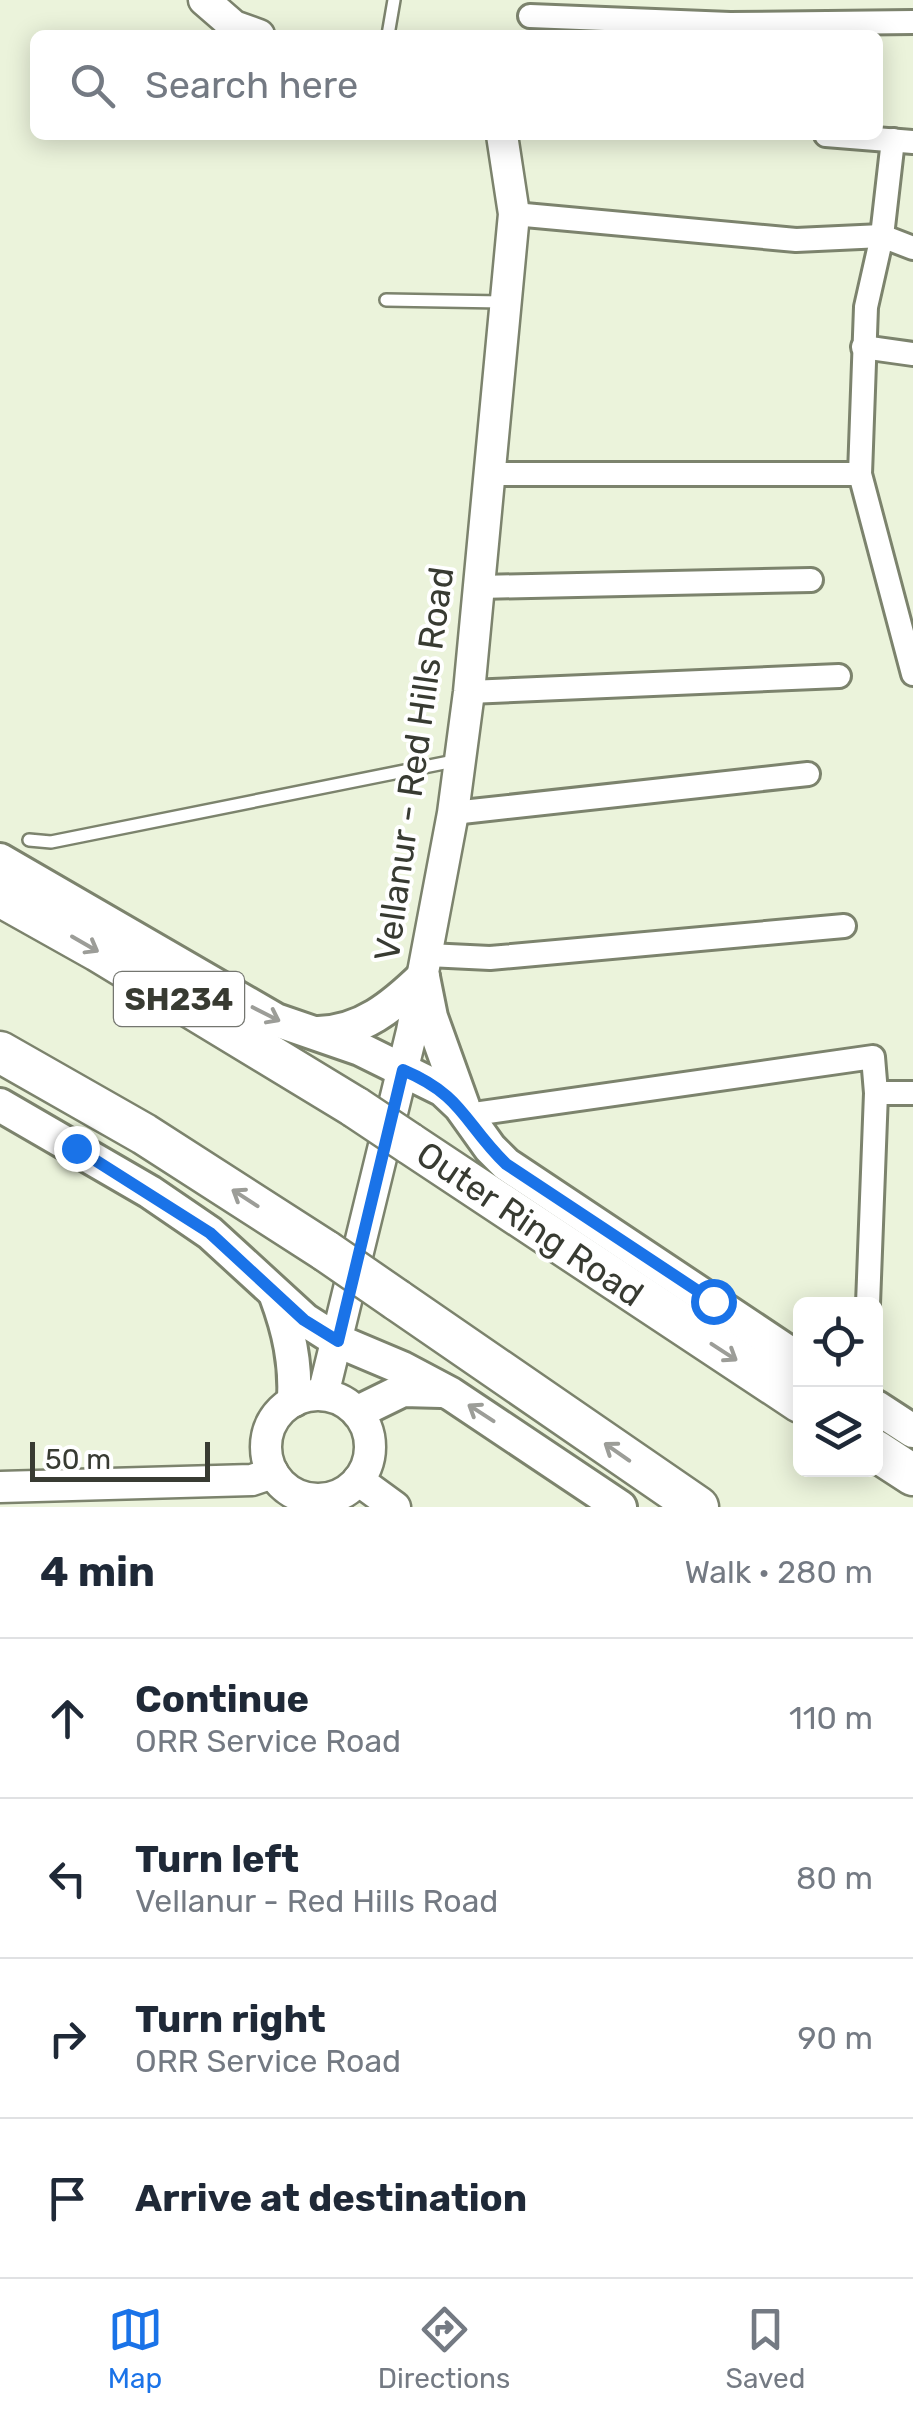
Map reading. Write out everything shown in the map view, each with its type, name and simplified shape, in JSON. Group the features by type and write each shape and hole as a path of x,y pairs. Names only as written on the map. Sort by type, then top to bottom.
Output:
{"highway":[{"name":"Outer Ring Road","path":"0,896 355,1107 793,1397"},
{"path":"0,1052 144,1134 326,1251 698,1507"},
{"path":"883,1456 913,1475"}],"main road":[{"path":"0,860 276,1020 360,1049 443,1090 506,1164 793,1355"},
{"path":"314,1033 338,1032 366,1023 392,1006 426,966"},
{"path":"426,966 442,1051 467,1115"},
{"path":"0,1105 210,1233 304,1320 338,1341 446,1391 620,1507"},
{"path":"0,1126 76,1148"},
{"path":"274,1292 295,1373 308,1397"},
{"path":"358,1412 403,1390 446,1391"},
{"path":"883,1412 913,1431"}],"street":[{"path":"204,0 234,26 245,30"},
{"path":"530,17 730,24 913,22"},
{"name":"Vellanur - Red Hills Road","path":"308,1397 338,1341 426,966 453,813 469,692 514,214 503,140"},
{"path":"903,141 866,308 860,474 913,674"},
{"path":"514,214 796,240 882,236 913,248"},
{"path":"864,347 913,354"},
{"path":"490,474 860,474"},
{"path":"478,587 811,580"},
{"path":"469,692 838,676"},
{"path":"453,813 808,774"},
{"path":"426,966 844,926"},
{"path":"467,1115 873,1057 876,1092 868,1297"},
{"path":"876,1092 913,1093"},
{"path":"308,1397 342,1400 358,1412 369,1434 369,1458 358,1480 337,1496 312,1499 288,1490 267,1460 267,1437 276,1416 308,1397"},
{"path":"0,1487 252,1480 273,1473"},
{"path":"358,1480 396,1507"}],"lane":[{"path":"389,30 394,0"},
{"path":"386,300 506,302"},
{"path":"29,840 51,842 459,760"}],"route":[{"path":"76,1148 210,1233 304,1320 338,1341 403,1070 443,1090 460,1106 490,1148 526,1179 713,1301"}]}
